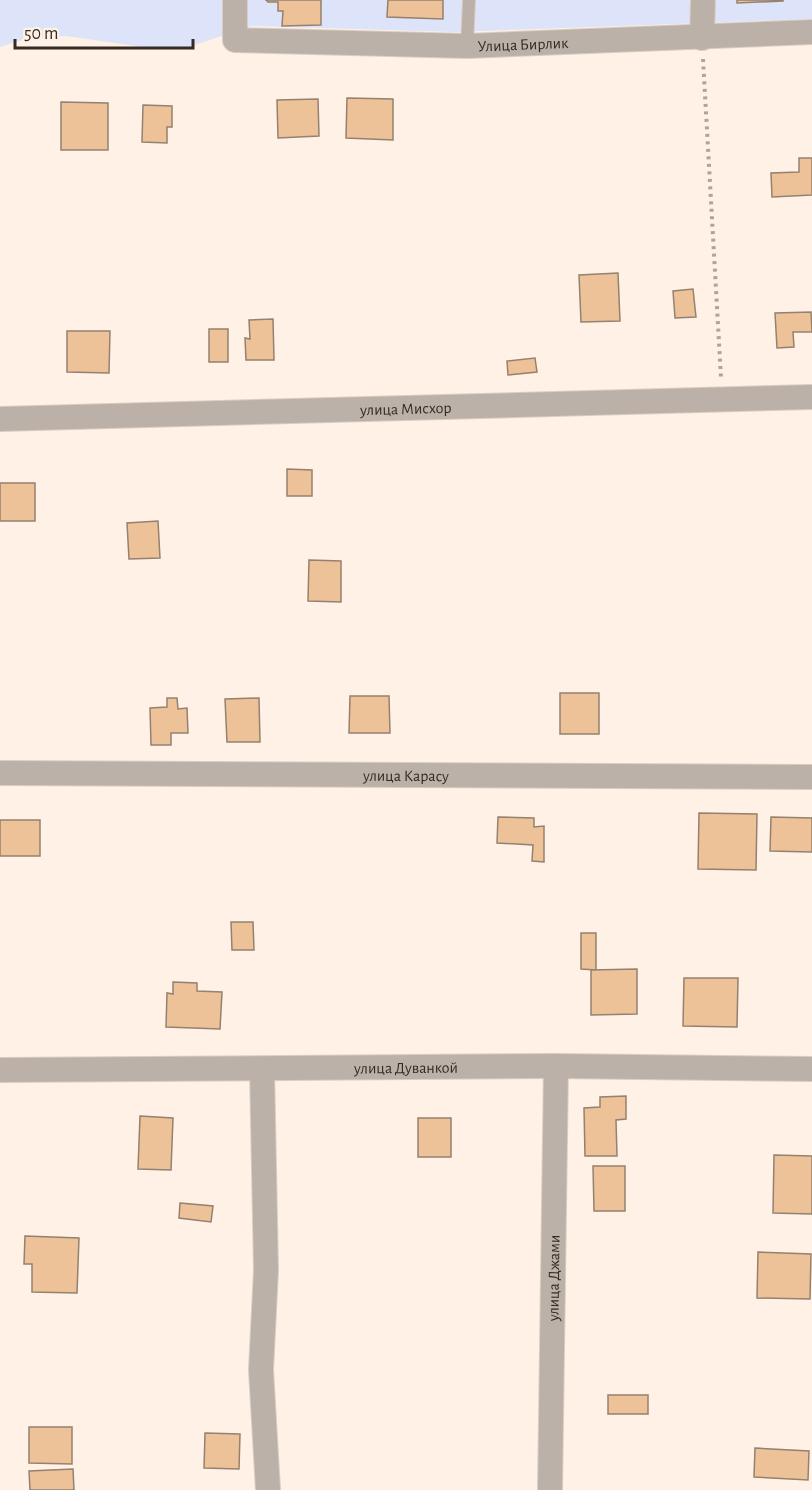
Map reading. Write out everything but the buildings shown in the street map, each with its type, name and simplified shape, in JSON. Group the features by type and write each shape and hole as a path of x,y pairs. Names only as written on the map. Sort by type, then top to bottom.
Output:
{"street":[{"name":"Улица Бирлик","path":"235,0 235,40 467,46 812,32"},
{"path":"702,38 703,0"},
{"name":"улица Мисхор","path":"0,419 812,397"},
{"name":"улица Карасу","path":"0,773 812,777"},
{"name":"улица Дуванкой","path":"0,1071 556,1066 812,1069"},
{"name":"улица Джами","path":"550,1490 556,1066"},
{"path":"262,1069 266,1270 261,1370 268,1490"}],"lane":[{"path":"467,46 469,0"}],"path":[{"path":"702,38 722,400"}],"shaded area":[{"path":"0,0 812,0 812,19 454,32 251,26 186,48 143,47 66,36 25,39 0,47"}]}
